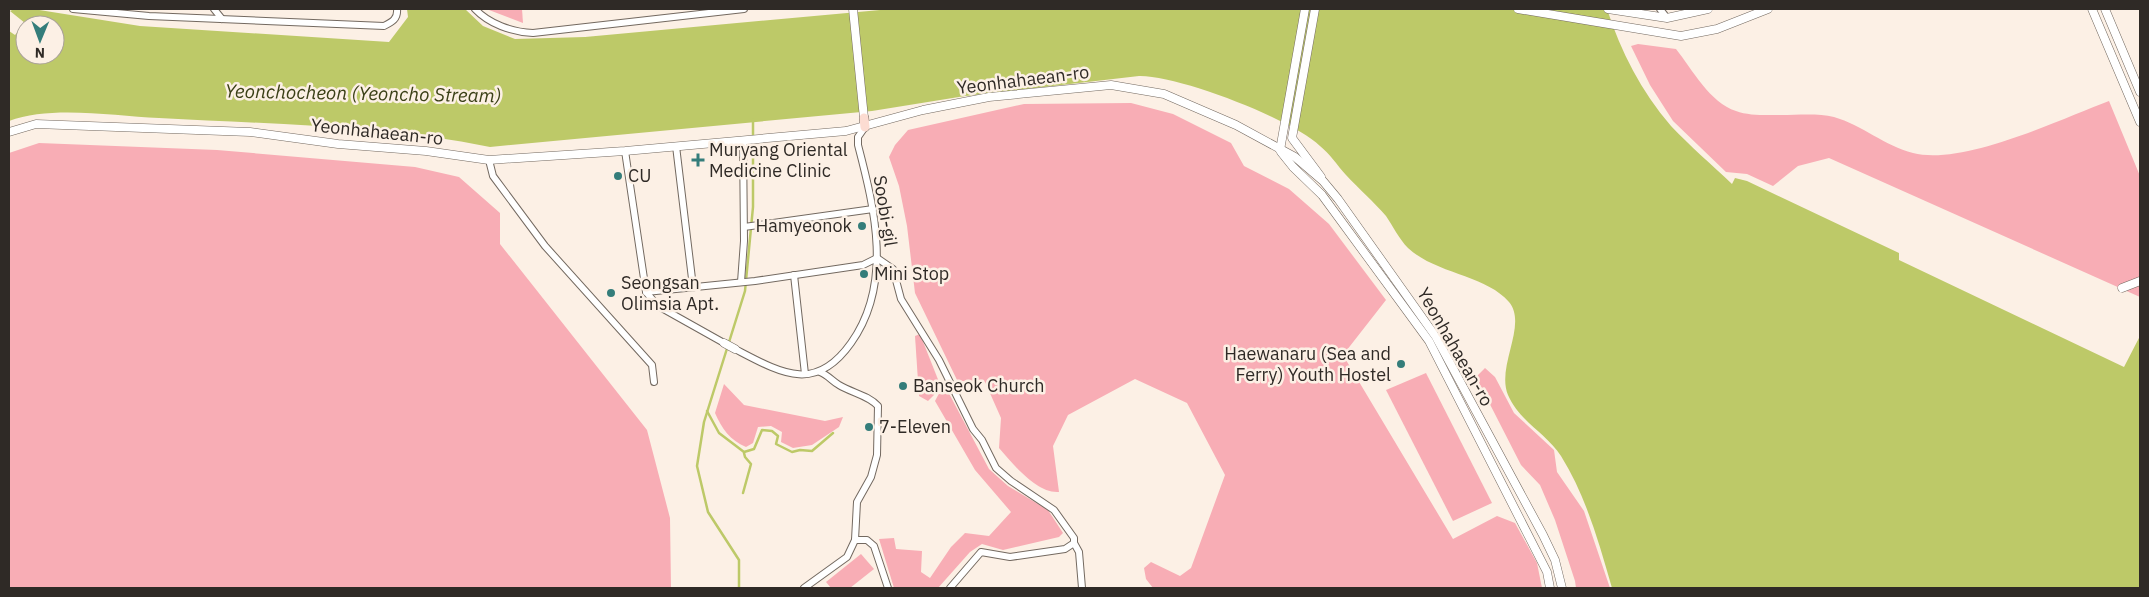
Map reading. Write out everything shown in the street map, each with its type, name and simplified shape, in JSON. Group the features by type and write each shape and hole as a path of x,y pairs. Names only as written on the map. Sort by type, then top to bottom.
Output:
{"street":[{"path":"73,9 149,16 384,26 393,21 397,14 397,9"},
{"path":"214,9 222,19"},
{"path":"474,9 502,26 517,32 533,33 682,12 744,9"},
{"path":"853,9 864,122"},
{"path":"1280,150 1305,9"},
{"path":"1315,9 1292,138 1301,152 1313,164 1323,181"},
{"path":"1518,9 1681,36 1717,29 1768,9"},
{"path":"1608,9 1666,18 1708,9"},
{"path":"1660,9 1666,18"},
{"path":"2092,9 2140,122"},
{"path":"2105,9 2140,92"},
{"name":"Yeonhahaean-ro","path":"9,132 36,124 250,132 338,144 426,151 489,160 625,151 759,139 864,122 989,97 1111,85 1164,94 1236,125 1295,157 1323,181 1400,283 1436,337 1555,560 1562,588"},
{"name":"Soobi-gil","path":"736,349 779,370 805,374 820,372 830,367 841,357 856,336 869,309 877,258 873,209 858,145 858,137 864,122"},
{"path":"741,282 744,227 743,140"},
{"path":"676,146 693,287"},
{"name":"Yeonhahaean-ro","path":"1280,150 1293,167 1322,195 1429,341 1547,572 1550,588"},
{"path":"625,151 646,292 658,306 736,349"},
{"path":"489,160 493,176 545,246 652,365 654,382"},
{"path":"744,227 873,209"},
{"path":"646,292 755,281 863,265 877,258 893,269 902,299 939,360 973,429 982,440 996,468 1011,481 1054,510 1074,538 1074,543 1079,552 1082,588"},
{"path":"794,275 805,374"},
{"path":"2122,288 2140,281"},
{"path":"804,588 847,557 855,540 857,502 871,477 877,455 878,406 872,400 850,391 838,384 830,376 820,372"},
{"path":"855,540 867,540 874,546 888,588"},
{"path":"950,588 981,552 1010,557 1065,549 1074,543"}],"shaded area":[{"path":"487,9 522,9 523,23 489,10"},
{"path":"1638,44 1676,49 1710,93 1718,101 1736,111 1758,115 1834,117 1854,125 1893,146 1913,153 1934,155 1958,153 1984,147 2012,139 2109,101 2140,176 2140,297 1829,158 1798,166 1773,186 1747,174 1726,172 1673,121 1650,85 1631,46"},
{"path":"1131,103 1173,114 1231,143 1244,166 1289,189 1329,224 1386,300 1343,355 1453,539 1497,516 1515,523 1537,563 1542,588 1153,588 1146,579 1144,568 1151,562 1180,576 1191,568 1225,475 1187,403 1135,379 1068,415 1053,446 1059,492 1042,488 1034,483 999,448 1001,418 985,382 957,380 915,293 907,226 899,186 889,157 895,145 908,130 1024,104"},
{"path":"39,143 217,150 415,167 459,177 500,213 500,244 647,430 670,518 671,588 9,588 9,153"},
{"path":"920,334 939,382 934,395 928,401 919,396 915,336"},
{"path":"1485,368 1495,377 1514,413 1554,450 1557,472 1584,511 1610,588 1576,588 1555,520 1540,485 1521,465 1476,377"},
{"path":"1426,373 1492,503 1453,521 1386,390"},
{"path":"724,384 744,405 825,421 843,417 839,427 812,445 793,448 781,442 782,432 771,426 758,427 753,443 746,447 735,441 727,433 715,413"},
{"path":"944,384 989,469 1008,486 1048,510 1063,533 1059,537 1003,550 982,544 970,552 938,588 894,588 879,539 894,538 896,549 922,551 921,572 930,578 951,547 965,533 989,536 1011,512 975,470 935,401"},
{"path":"861,554 874,569 850,588 831,588 826,582"}],"water":[{"name":"Yeonchocheon (Yeoncho Stream)","path":"14,9 33,9 140,26 389,42 408,17 407,9 465,9 483,26 515,39 585,37 891,9 1607,9 1625,56 1641,85 1660,113 1693,148 1732,184 1735,178 1747,181 1899,253 1899,260 2124,367 2140,336 2140,588 1612,588 1585,503 1570,471 1555,448 1526,420 1508,395 1505,384 1506,371 1515,322 1514,311 1509,302 1487,286 1432,264 1408,248 1386,216 1346,175 1327,152 1306,135 1234,100 1180,83 1139,76 965,96 872,111 490,147 408,134 325,126 63,112 26,116 9,121 9,31 15,35 15,65 65,65 65,15 15,15 10,11"}],"waterway":[{"path":"739,588 739,560 708,512 697,466 704,422 745,291 753,207 753,120"},
{"path":"707,411 719,433 744,452 754,449 762,430 772,431 778,436 776,444 792,452 800,450 812,451 833,433"},
{"path":"743,493 751,464 744,453"}],"place":[{"name":"Muryang Oriental Medicine Clinic","path":"698,160"},
{"name":"CU","path":"618,176"},
{"name":"Hamyeonok","path":"862,226"},
{"name":"Mini Stop","path":"864,274"},
{"name":"Seongsan Olimsia Apt.","path":"611,293"},
{"name":"Haewanaru (Sea and Ferry) Youth Hostel","path":"1401,364"},
{"name":"Banseok Church","path":"903,386"},
{"name":"7-Eleven","path":"869,427"}]}
